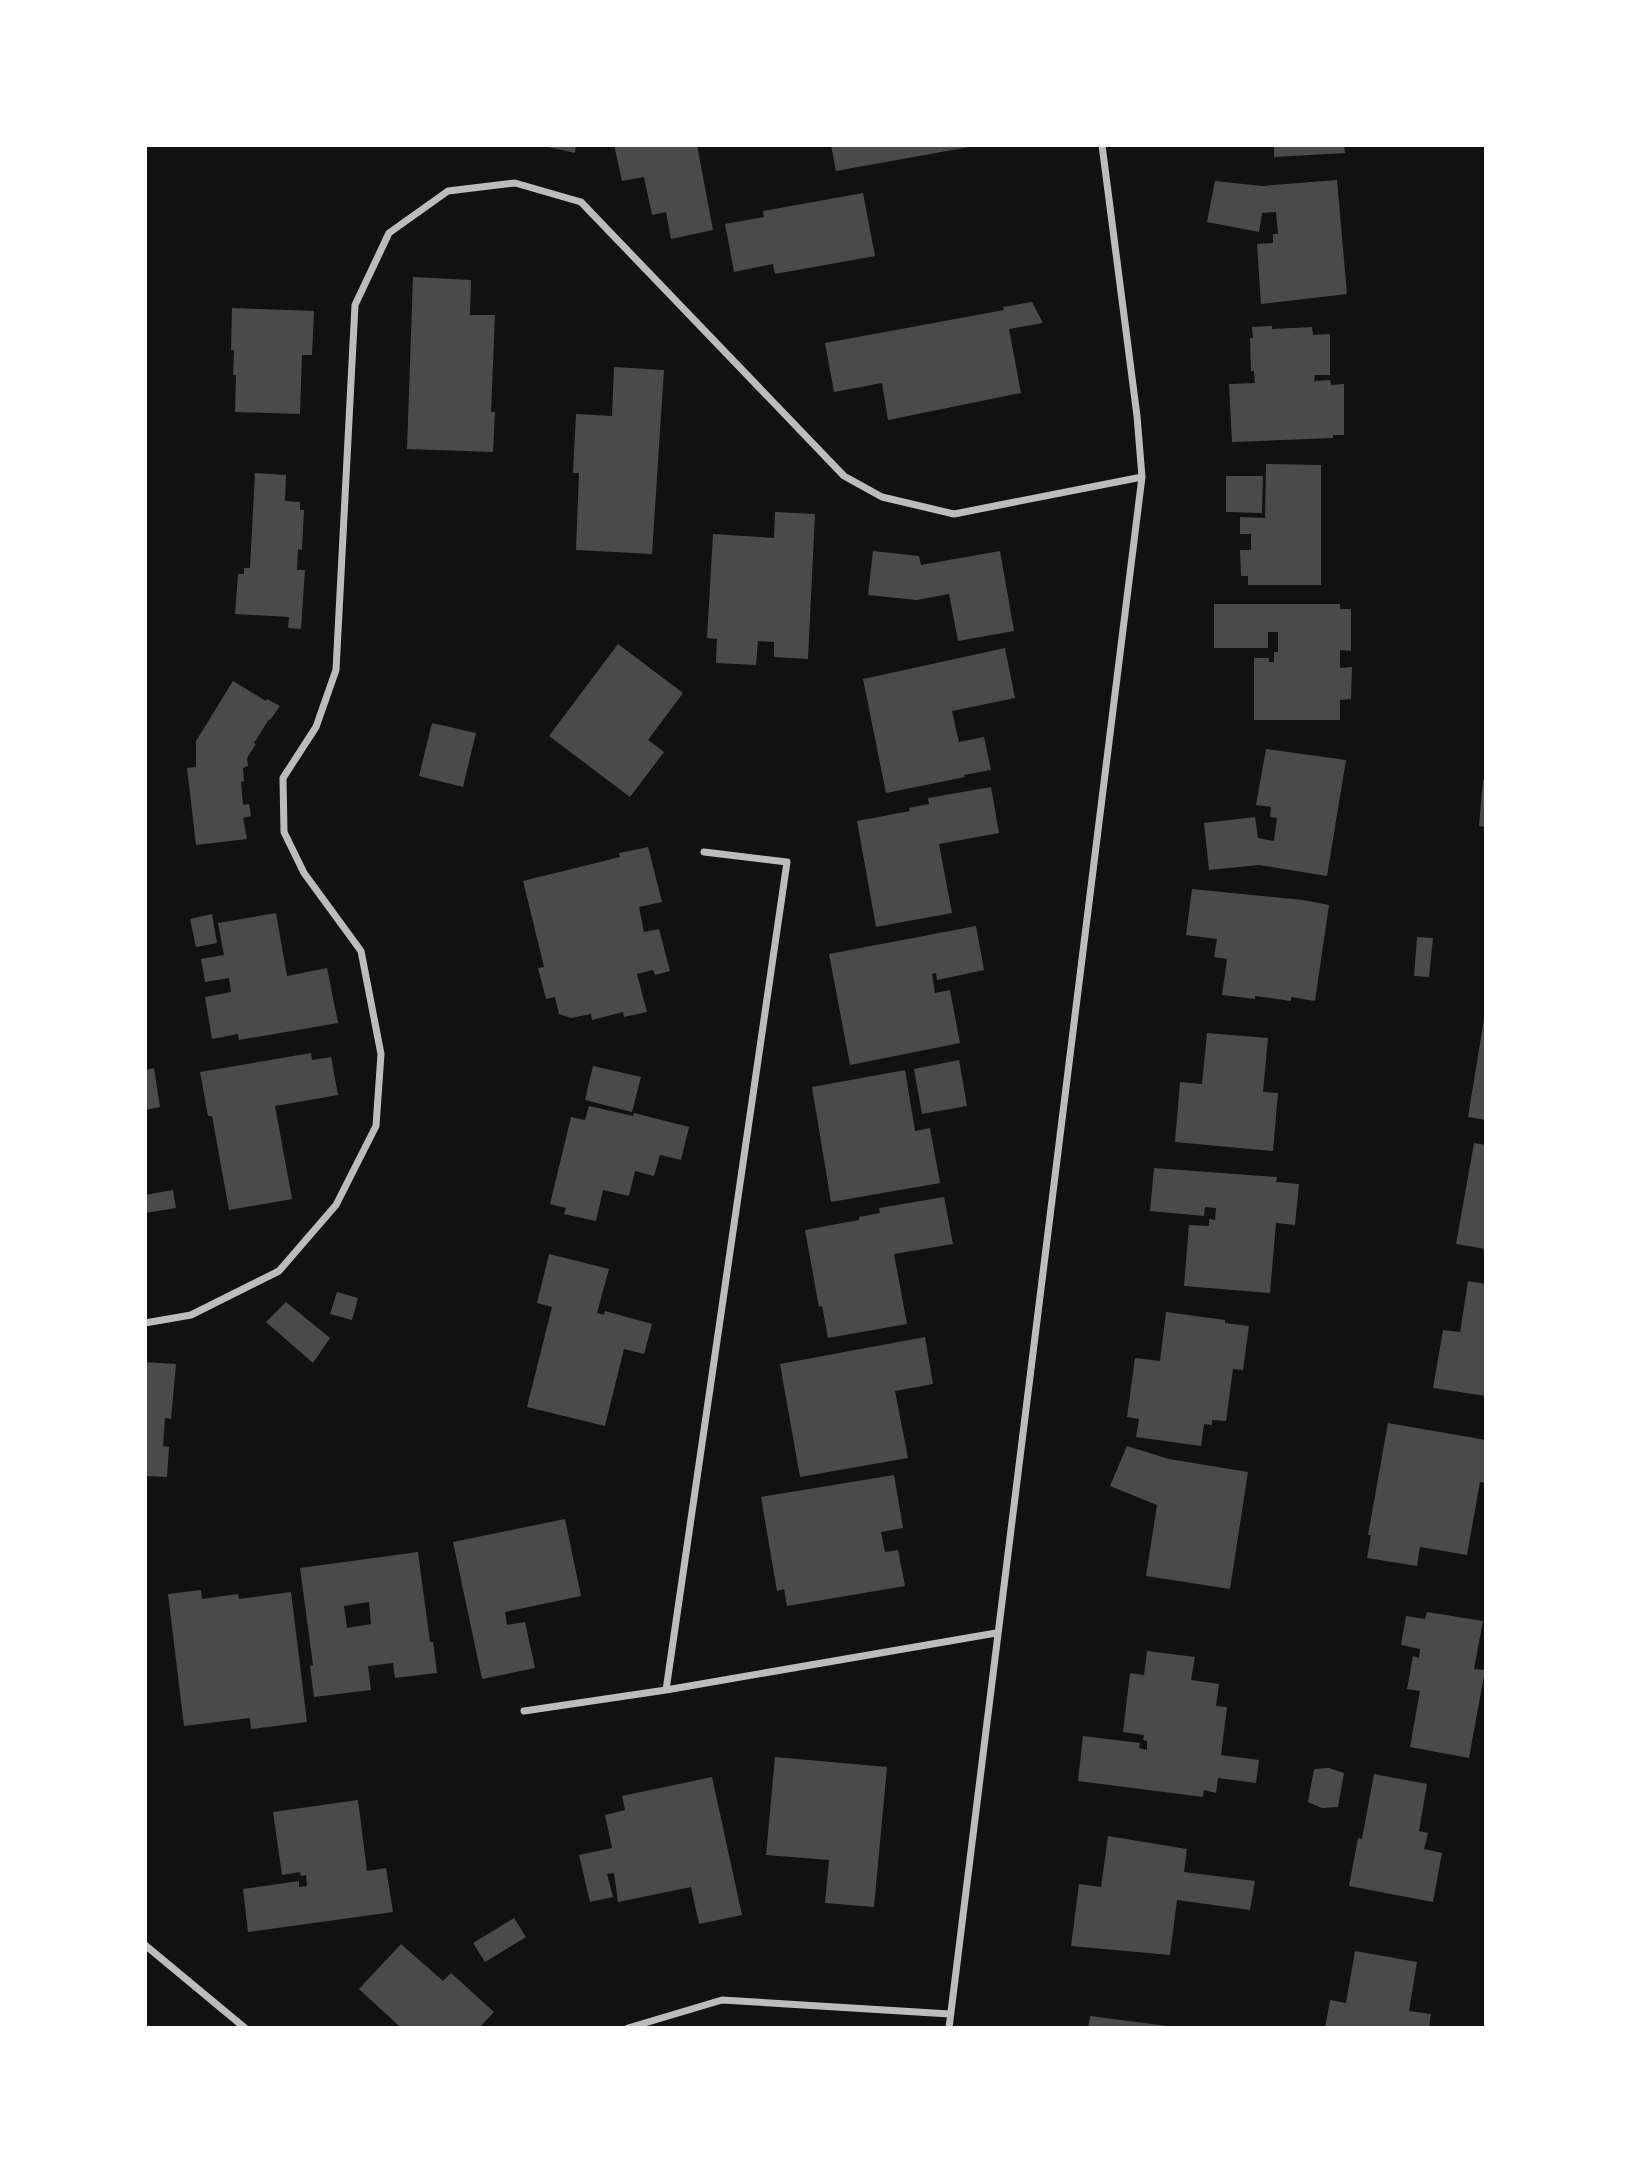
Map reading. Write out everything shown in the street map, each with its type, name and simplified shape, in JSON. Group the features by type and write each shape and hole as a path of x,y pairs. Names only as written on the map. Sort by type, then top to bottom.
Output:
{"street":[{"path":"949,2028 996,1633 1142,477 1137,416 1102,145"},
{"path":"145,1323 191,1315 279,1271 336,1205 376,1126 381,1054 361,951 304,873 284,832 283,778 316,727 336,670 355,305 389,233 448,191 515,183 581,202 844,476 882,497 954,514 1142,477"},
{"path":"666,1690 787,862 704,852"},
{"path":"524,1711 666,1690 996,1633"},
{"path":"145,1945 245,2028"},
{"path":"628,2028 722,2000 950,2014"}],"building":[{"path":"539,145 576,145 575,153"},
{"path":"614,145 697,145 713,230 671,239 666,212 652,215 644,177 622,181"},
{"path":"831,145 969,145 969,147 836,171"},
{"path":"1274,145 1344,145 1345,153 1274,157"},
{"path":"1337,180 1347,294 1261,304 1257,244 1273,243 1273,234 1278,234 1276,212 1262,213 1259,232 1207,222 1215,181 1262,186"},
{"path":"863,193 875,256 775,274 773,264 734,272 725,224 764,217 763,211"},
{"path":"413,277 471,280 470,315 495,315 491,412 495,412 493,452 407,449"},
{"path":"1032,302 1043,323 1009,329 1021,393 888,420 882,383 834,392 825,343 1004,310 1003,307"},
{"path":"232,308 314,311 312,355 302,355 300,414 235,412 236,375 233,375 234,350 231,350"},
{"path":"1272,326 1272,329 1312,327 1313,335 1330,334 1330,375 1315,375 1314,381 1330,380 1331,385 1344,384 1344,435 1333,435 1333,438 1232,442 1229,384 1255,383 1254,371 1251,371 1252,327"},
{"path":"614,367 664,370 652,554 576,550 579,473 573,473 576,414 612,416"},
{"path":"1266,464 1321,465 1321,585 1248,585 1248,576 1241,576 1240,550 1251,550 1251,534 1240,534 1240,517 1265,518"},
{"path":"255,473 286,475 285,501 300,502 300,510 304,510 302,550 298,549 297,570 305,570 301,629 288,628 289,617 235,614 238,574 244,574 244,568 250,568"},
{"path":"1226,476 1263,476 1262,513 1226,512"},
{"path":"775,512 815,514 808,659 774,657 774,642 758,641 756,665 716,663 717,639 707,638 713,534 774,538"},
{"path":"873,551 919,556 921,565 1000,551 1014,631 958,641 949,594 917,600 868,595"},
{"path":"1214,604 1340,604 1340,609 1351,609 1351,651 1340,650 1340,668 1352,667 1351,699 1340,700 1340,720 1254,720 1254,658 1269,658 1269,662 1274,662 1274,652 1278,652 1278,632 1268,632 1268,648 1214,648"},
{"path":"618,644 683,693 648,740 664,752 630,797 549,736"},
{"path":"1005,648 1015,698 952,711 959,742 984,737 991,770 886,793 863,679"},
{"path":"233,681 266,701 267,699 280,706 254,743 256,744 247,758 248,766 243,768 243,805 249,804 251,816 243,818 247,839 196,845 187,768 196,767 196,741"},
{"path":"432,723 476,733 463,787 419,776"},
{"path":"1266,749 1346,760 1327,876 1259,865 1209,870 1204,823 1255,817 1258,838 1274,841 1277,818 1270,817 1271,807 1256,805"},
{"path":"1483,780 1486,780 1486,827 1479,826"},
{"path":"991,787 999,833 939,844 952,913 876,927 857,821 910,811 909,808 929,804 928,798"},
{"path":"648,847 662,902 639,907 644,932 659,929 670,971 655,975 653,970 637,974 647,1012 624,1017 623,1012 592,1020 591,1014 571,1018 559,1014 555,997 546,999 538,968 544,967 523,881 620,857 619,853"},
{"path":"1192,889 1329,905 1315,1001 1291,997 1291,1001 1222,995 1227,959 1214,957 1217,939 1186,935"},
{"path":"276,913 287,976 327,968 338,1023 239,1040 238,1034 212,1039 205,997 231,992 229,978 205,982 201,959 224,955 218,923"},
{"path":"212,914 217,943 196,947 190,919"},
{"path":"976,926 984,970 937,980 936,973 932,974 935,993 950,990 960,1043 850,1065 829,954"},
{"path":"1417,937 1433,938 1429,977 1414,976"},
{"path":"1486,1019 1486,1120 1468,1117"},
{"path":"1207,1033 1268,1038 1263,1092 1278,1093 1273,1151 1175,1142 1180,1082 1202,1084"},
{"path":"311,1053 312,1060 331,1057 338,1095 275,1106 292,1199 229,1210 212,1116 208,1116 200,1072"},
{"path":"959,1060 967,1106 922,1114 914,1069"},
{"path":"593,1066 641,1077 632,1112 585,1100"},
{"path":"154,1068 160,1107 145,1110 145,1070"},
{"path":"905,1070 915,1131 930,1128 940,1183 831,1202 812,1087"},
{"path":"589,1106 633,1116 634,1113 689,1127 681,1160 660,1155 654,1176 635,1171 629,1196 603,1190 596,1221 564,1214 566,1208 550,1204 571,1117 585,1120"},
{"path":"1474,1143 1486,1145 1486,1249 1456,1244"},
{"path":"1154,1168 1277,1177 1276,1182 1299,1184 1295,1225 1276,1223 1270,1293 1184,1286 1189,1225 1209,1226 1209,1219 1215,1220 1216,1208 1205,1207 1204,1216 1150,1211"},
{"path":"173,1190 176,1208 145,1213 145,1195"},
{"path":"944,1197 953,1244 894,1254 907,1324 828,1338 822,1306 819,1307 805,1230 859,1220 859,1217 880,1213 879,1208"},
{"path":"549,1254 609,1269 597,1313 604,1315 605,1311 652,1324 644,1354 624,1349 605,1426 527,1407 552,1307 537,1303"},
{"path":"1468,1281 1486,1284 1486,1396 1433,1388 1443,1330 1460,1332"},
{"path":"337,1292 358,1298 352,1320 330,1314"},
{"path":"286,1302 330,1338 313,1363 266,1322"},
{"path":"1166,1312 1249,1326 1243,1370 1233,1369 1226,1421 1212,1420 1212,1425 1204,1424 1201,1446 1136,1437 1139,1419 1127,1417 1135,1358 1160,1361"},
{"path":"925,1337 933,1384 895,1391 908,1458 800,1477 780,1364"},
{"path":"145,1362 176,1364 171,1419 165,1418 163,1446 169,1447 167,1477 145,1476"},
{"path":"1388,1423 1486,1440 1486,1483 1480,1482 1467,1555 1420,1547 1417,1566 1367,1558 1371,1535 1368,1535"},
{"path":"1127,1446 1169,1459 1248,1472 1230,1589 1146,1576 1157,1505 1110,1486"},
{"path":"894,1475 903,1528 881,1532 885,1552 898,1550 905,1586 787,1606 784,1589 777,1591 761,1497"},
{"path":"565,1519 581,1596 505,1612 507,1625 525,1622 535,1668 482,1679 453,1542"},
{"path":"418,1552 430,1642 433,1642 437,1673 395,1678 393,1663 368,1666 371,1690 314,1697 310,1666 313,1665 300,1568","holes":["369,1602 371,1624 347,1628 344,1606"]},
{"path":"201,1590 202,1599 238,1594 239,1599 291,1592 307,1722 251,1729 250,1718 184,1726 168,1594"},
{"path":"1427,1612 1483,1621 1474,1669 1485,1670 1469,1758 1410,1747 1420,1691 1407,1689 1413,1656 1419,1658 1420,1649 1401,1645 1406,1616 1425,1619"},
{"path":"1147,1651 1195,1657 1191,1680 1219,1684 1216,1706 1227,1707 1221,1755 1259,1760 1256,1783 1218,1778 1216,1793 1204,1790 1203,1797 1078,1781 1083,1736 1140,1743 1139,1748 1147,1750 1144,1735 1123,1732 1130,1673 1144,1675"},
{"path":"775,1757 887,1767 874,1907 825,1903 829,1860 766,1855"},
{"path":"1329,1768 1344,1773 1338,1807 1322,1808 1308,1802 1314,1769"},
{"path":"1374,1774 1427,1784 1419,1831 1428,1833 1424,1849 1442,1853 1433,1902 1349,1886 1358,1838 1362,1839"},
{"path":"712,1777 742,1915 699,1924 691,1887 618,1902 614,1873 607,1874 613,1897 590,1902 579,1855 612,1848 605,1815 625,1810 622,1796"},
{"path":"358,1800 367,1871 386,1868 393,1912 248,1932 243,1889 299,1881 299,1887 307,1886 306,1875 301,1876 300,1872 282,1875 273,1812"},
{"path":"1108,1836 1187,1849 1184,1872 1255,1881 1250,1910 1177,1900 1170,1955 1071,1946 1079,1884 1101,1887"},
{"path":"514,1918 526,1937 485,1962 473,1943"},
{"path":"401,1944 443,1981 451,1973 494,2012 479,2028 397,2028 399,2026 359,1989"},
{"path":"1355,1951 1417,1962 1409,2011 1431,2014 1429,2028 1325,2028 1330,2000 1346,2003"},
{"path":"1090,2016 1167,2026 1167,2028 1088,2028"}]}
